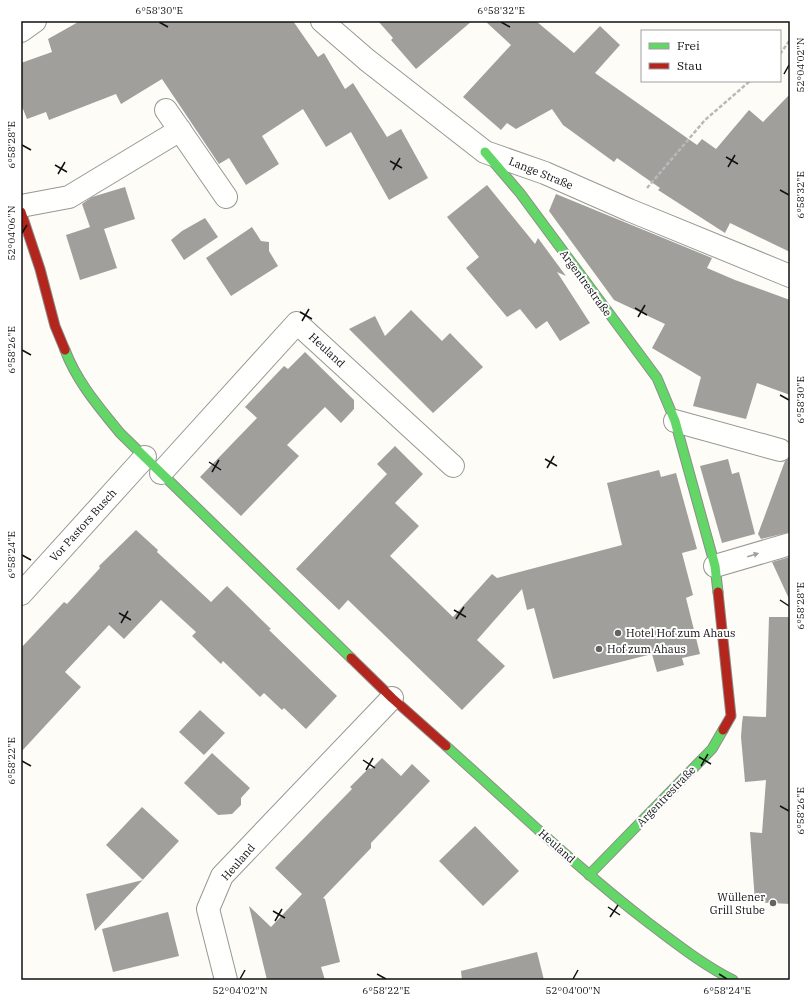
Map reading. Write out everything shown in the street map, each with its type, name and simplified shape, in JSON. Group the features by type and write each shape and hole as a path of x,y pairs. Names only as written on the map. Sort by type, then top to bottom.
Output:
{"street":[{"path":"21,31 35,21"},
{"name":"Lange Straße","path":"322,21 367,60 486,152 545,173 629,210 790,276"},
{"path":"166,110 226,197"},
{"path":"21,206 69,197 180,130"},
{"name":"Argentrestraße","path":"486,152 520,193 656,378 675,421 715,566 731,716 712,749 589,875"},
{"name":"Heuland","path":"21,212 40,269 55,326 68,359 88,394 120,433 392,698 589,875 625,905 687,952 713,970 733,980"},
{"name":"Heuland","path":"161,473 298,323 453,466"},
{"path":"675,421 780,450"},
{"name":"Vor Pastors Busch","path":"21,594 145,457"},
{"path":"715,566 790,544"},
{"name":"Heuland","path":"226,980 208,909 222,876 392,698"}],"path":[{"path":"781,53 790,40"},
{"path":"629,210 705,120 749,82"}],"building":[{"path":"80,21 293,21 318,57 324,53 345,89 353,83 387,137 401,129 428,178 389,200 351,132 326,147 303,109 262,136 279,164 246,185 229,158 219,164 162,79 121,104 116,94 49,120 46,112 27,119 21,104 21,63 52,52 48,39"},
{"path":"378,21 472,21 416,69 391,40 393,38"},
{"path":"485,21 536,21 574,53 600,26 620,45 595,73 697,145 702,139 716,149 749,110 763,122 790,94 790,252 730,223 725,233 658,190 660,188 617,158 614,162 563,125 552,109 516,129 507,123 501,130 463,97 511,45"},
{"path":"487,185 535,244 538,238 566,276 557,272 590,323 560,341 547,321 536,329 520,309 507,317 466,268 479,257 447,217"},
{"path":"125,187 135,219 104,229 117,268 80,280 66,235 90,227 82,204 92,197"},
{"path":"556,194 712,258 707,268 790,300 790,395 757,383 746,419 693,406 701,377 652,348 665,324 614,300 549,211"},
{"path":"205,218 218,237 184,260 171,240 182,231"},
{"path":"252,227 261,241 269,242 269,251 278,266 231,296 206,258"},
{"path":"411,310 442,341 450,333 483,367 433,413 349,329 375,316 385,336"},
{"path":"305,352 354,400 354,409 341,423 325,407 287,445 299,456 241,516 200,477 257,418 245,407 284,366 288,369"},
{"path":"395,446 423,474 395,503 419,526 390,556 453,617 492,574 497,578 622,545 607,483 659,470 661,477 676,473 697,549 682,553 693,595 686,598 700,654 682,658 684,665 657,672 652,654 553,679 534,608 527,610 522,589 477,640 505,666 462,710 348,600 339,610 296,569 387,474 377,464"},
{"path":"790,457 790,532 761,539 758,534 785,461"},
{"path":"728,459 732,474 739,472 755,534 722,543 700,466"},
{"path":"136,530 158,550 157,552 211,602 227,586 271,629 269,630 337,696 306,729 284,708 282,710 264,693 260,697 223,661 221,664 192,636 196,632 161,600 124,639 109,625 65,672 81,687 21,752 21,648 64,602 67,604 100,568 99,566"},
{"path":"790,557 790,601 772,562"},
{"path":"769,617 790,617 790,904 755,902 750,832 762,833 766,780 745,782 741,737 743,716 766,717"},
{"path":"200,710 225,733 204,755 179,732"},
{"path":"212,753 250,788 241,798 241,805 232,814 218,815 184,783"},
{"path":"382,758 401,776 412,764 430,781 371,843 371,848 323,898 325,899 340,962 321,967 325,980 267,980 249,906 271,927 302,894 275,868 352,789 350,787 369,768 371,769"},
{"path":"142,807 179,841 143,880 106,845"},
{"path":"475,826 519,871 483,906 439,861"},
{"path":"142,880 95,931 86,894"},
{"path":"168,912 179,956 113,972 102,929"},
{"path":"537,952 544,980 462,980 461,971"}],"traffic: fast":[{"path":"485,152 520,193 657,378 675,421 715,566 718,592"},
{"path":"65,350 82,383 120,433 351,658"},
{"path":"589,875 712,749 723,730"},
{"path":"446,746 546,837 623,903 690,954 733,980"}],"traffic: jam":[{"path":"21,212 40,269 55,326 65,350"},
{"path":"718,592 731,716 723,730"},
{"path":"351,658 392,698 446,746"}],"place":[{"name":"Hotel Hof zum Ahaus","path":"618,633"},
{"name":"Hof zum Ahaus","path":"599,649"},
{"name":"Wüllener Grill Stube","path":"773,903"}]}
